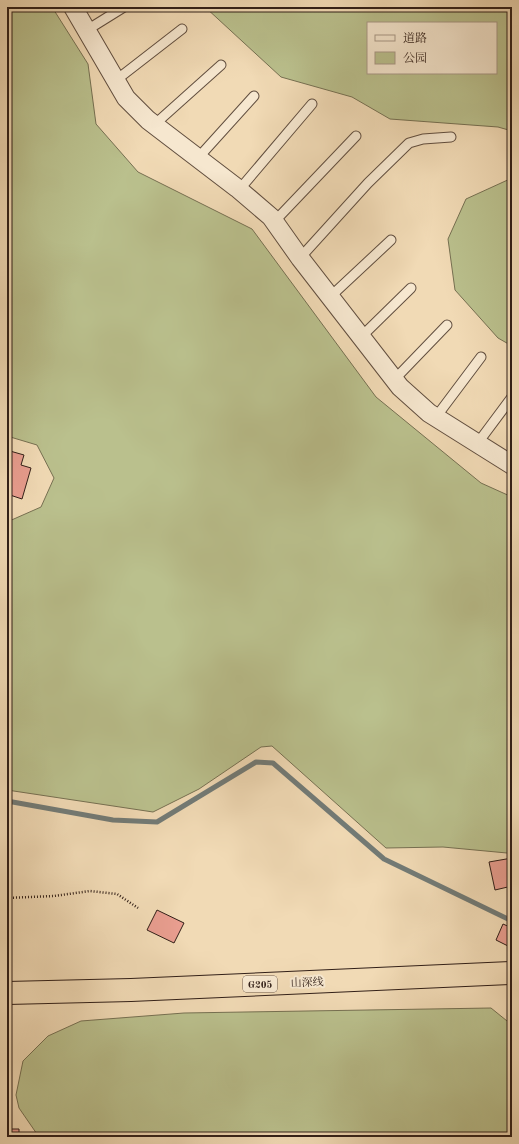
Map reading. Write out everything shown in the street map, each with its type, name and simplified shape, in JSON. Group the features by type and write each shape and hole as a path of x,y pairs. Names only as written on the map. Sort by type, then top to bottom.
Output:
{"highway":[{"name":"山深线","path":"7,993 139,990 512,973"}],"street":[{"path":"73,7 126,98 154,125 239,190 274,222 400,387 429,413 512,465"}],"lane":[{"path":"86,30 124,7"},
{"path":"115,80 182,29"},
{"path":"154,125 221,65"},
{"path":"198,158 254,96"},
{"path":"239,190 312,104"},
{"path":"274,222 356,136"},
{"path":"300,258 368,183 409,142 423,139 451,137"},
{"path":"330,297 392,240"},
{"path":"361,337 411,288"},
{"path":"394,380 447,325"},
{"path":"436,417 481,357"},
{"path":"477,444 512,398"}],"path":[{"path":"7,898 54,896 90,891 117,894 138,908"}],"green space":[{"path":"7,7 52,7 88,64 96,124 138,172 252,229 376,397 481,483 512,497 512,855 507,853 443,847 386,848 272,746 261,747 199,789 153,812 7,790 7,522 41,507 54,478 37,445 7,436"},
{"path":"205,7 512,7 512,131 498,127 390,119 352,97 281,77"},
{"path":"512,178 512,346 498,338 455,290 448,239 466,199"},
{"path":"491,1008 512,1025 512,1137 39,1137 19,1108 16,1095 23,1061 48,1036 81,1021 184,1013"}],"building":[{"path":"10,451 24,455 21,465 31,468 22,499 7,494 7,463"},
{"path":"512,858 512,886 495,890 489,862"},
{"path":"157,910 184,923 174,943 147,930"},
{"path":"503,924 512,928 512,948 496,940"},
{"path":"7,1129 19,1129 19,1137 7,1137"}],"waterway":[{"path":"7,801 113,820 157,822 256,762 273,763 384,859 512,921"}]}
